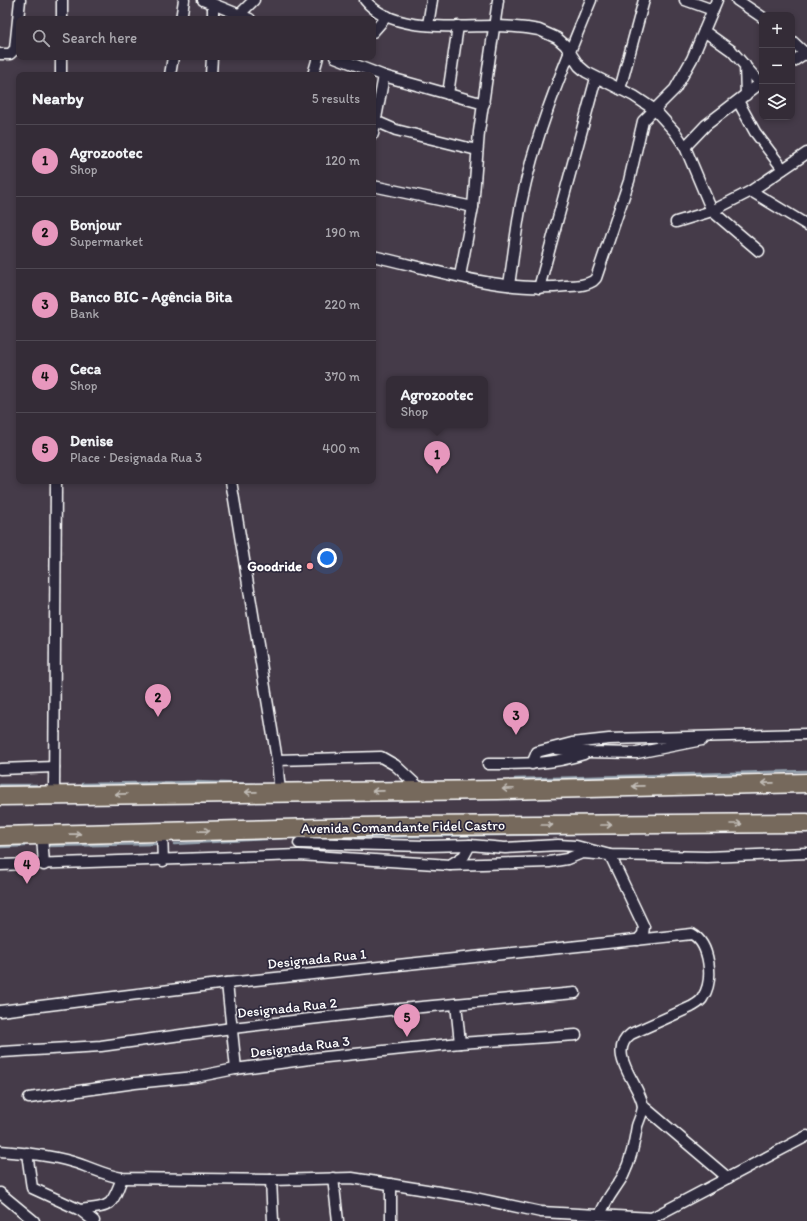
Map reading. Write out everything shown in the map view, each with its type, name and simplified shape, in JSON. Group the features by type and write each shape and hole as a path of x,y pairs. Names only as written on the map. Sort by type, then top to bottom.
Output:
{"highway":[{"path":"0,796 423,791 807,783"},
{"name":"Avenida Comandante Fidel Castro","path":"0,836 162,832 298,836 411,826 807,823"}],"street":[{"path":"18,16 20,0"},
{"path":"62,0 62,16"},
{"path":"181,16 184,0"},
{"path":"203,0 240,15 254,0"},
{"path":"365,0 376,11 408,23 527,28 545,32 557,38 570,52 579,66 596,78 620,89 654,110 675,132 685,147 712,211 759,251"},
{"path":"428,25 432,0"},
{"path":"460,276 473,207 477,150 498,0"},
{"path":"509,285 521,204 526,183 560,75 591,0"},
{"path":"620,89 644,0"},
{"path":"684,0 713,10"},
{"path":"376,257 460,276 509,285 540,288 587,284 596,278 630,175 643,121 675,89 692,58 717,0"},
{"path":"737,0 759,15"},
{"path":"213,4 213,16"},
{"path":"376,29 387,16"},
{"path":"448,94 458,26"},
{"path":"704,31 732,52 759,80"},
{"path":"0,54 10,54 15,49 16,39"},
{"path":"795,43 807,53 795,60"},
{"path":"61,72 62,60"},
{"path":"170,72 172,60"},
{"path":"211,72 212,60"},
{"path":"314,72 317,60"},
{"path":"345,60 374,72"},
{"path":"745,65 742,98 755,132 783,169"},
{"path":"376,73 484,104"},
{"path":"376,111 384,76"},
{"path":"540,288 596,78"},
{"path":"685,147 706,125 759,84"},
{"path":"376,121 396,130 477,150"},
{"path":"676,222 712,211 751,191 807,153"},
{"path":"376,187 473,207"},
{"path":"751,191 807,225"},
{"path":"54,795 56,484"},
{"path":"231,484 277,760 280,792"},
{"path":"532,764 537,752 547,748 572,743 608,739 807,734"},
{"path":"547,748 588,752 637,753 685,745 716,736"},
{"path":"488,764 532,764 559,761 588,752"},
{"path":"277,760 381,757 395,765 423,791"},
{"path":"0,768 54,767"},
{"path":"162,832 164,861"},
{"path":"42,835 44,864"},
{"path":"299,855 298,836 406,846 470,845 513,848 558,845 576,846 610,855 644,927 638,940"},
{"path":"450,865 464,856 470,845"},
{"path":"513,848 549,862"},
{"path":"0,865 164,861 299,855 450,865 549,862 567,859 582,853 610,855 707,856 807,853"},
{"path":"795,854 807,860"},
{"name":"Designada Rua 1","path":"0,1010 227,983 692,934 700,939 704,947 709,977 708,988 700,1002 631,1034 624,1041 622,1059 643,1106"},
{"path":"227,983 236,1069"},
{"name":"Designada Rua 2","path":"2,1052 101,1046 232,1028 575,993"},
{"path":"456,1004 460,1043"},
{"name":"Designada Rua 3","path":"29,1098 135,1083 195,1077 236,1069 460,1043 576,1035"},
{"path":"600,1215 606,1199 622,1177 631,1158 643,1106 728,1178"},
{"path":"0,1151 26,1153 73,1162 107,1176 122,1178 271,1180 333,1178 364,1180 477,1198 533,1211 650,1219 807,1136"},
{"path":"26,1153 32,1188 80,1210 94,1221"},
{"path":"80,1210 109,1205 114,1200 122,1178"},
{"path":"333,1178 338,1221"},
{"path":"271,1180 273,1221"},
{"path":"391,1184 391,1221"},
{"path":"0,1193 34,1221"}],"waterway":[{"path":"515,779 807,771"},
{"path":"444,782 463,781"},
{"path":"82,784 196,782 253,784"},
{"path":"0,785 36,785"},
{"path":"307,838 635,833"},
{"path":"174,844 284,838"},
{"path":"46,846 155,844"},
{"path":"0,847 24,846"}],"place":[{"name":"Agrozootec","path":"437,474"},
{"name":"Goodride","path":"310,566"},
{"name":"Bonjour","path":"158,717"},
{"name":"Banco BIC - Agência Bita","path":"516,735"},
{"name":"Ceca","path":"27,884"},
{"name":"Denise","path":"407,1037"}]}
